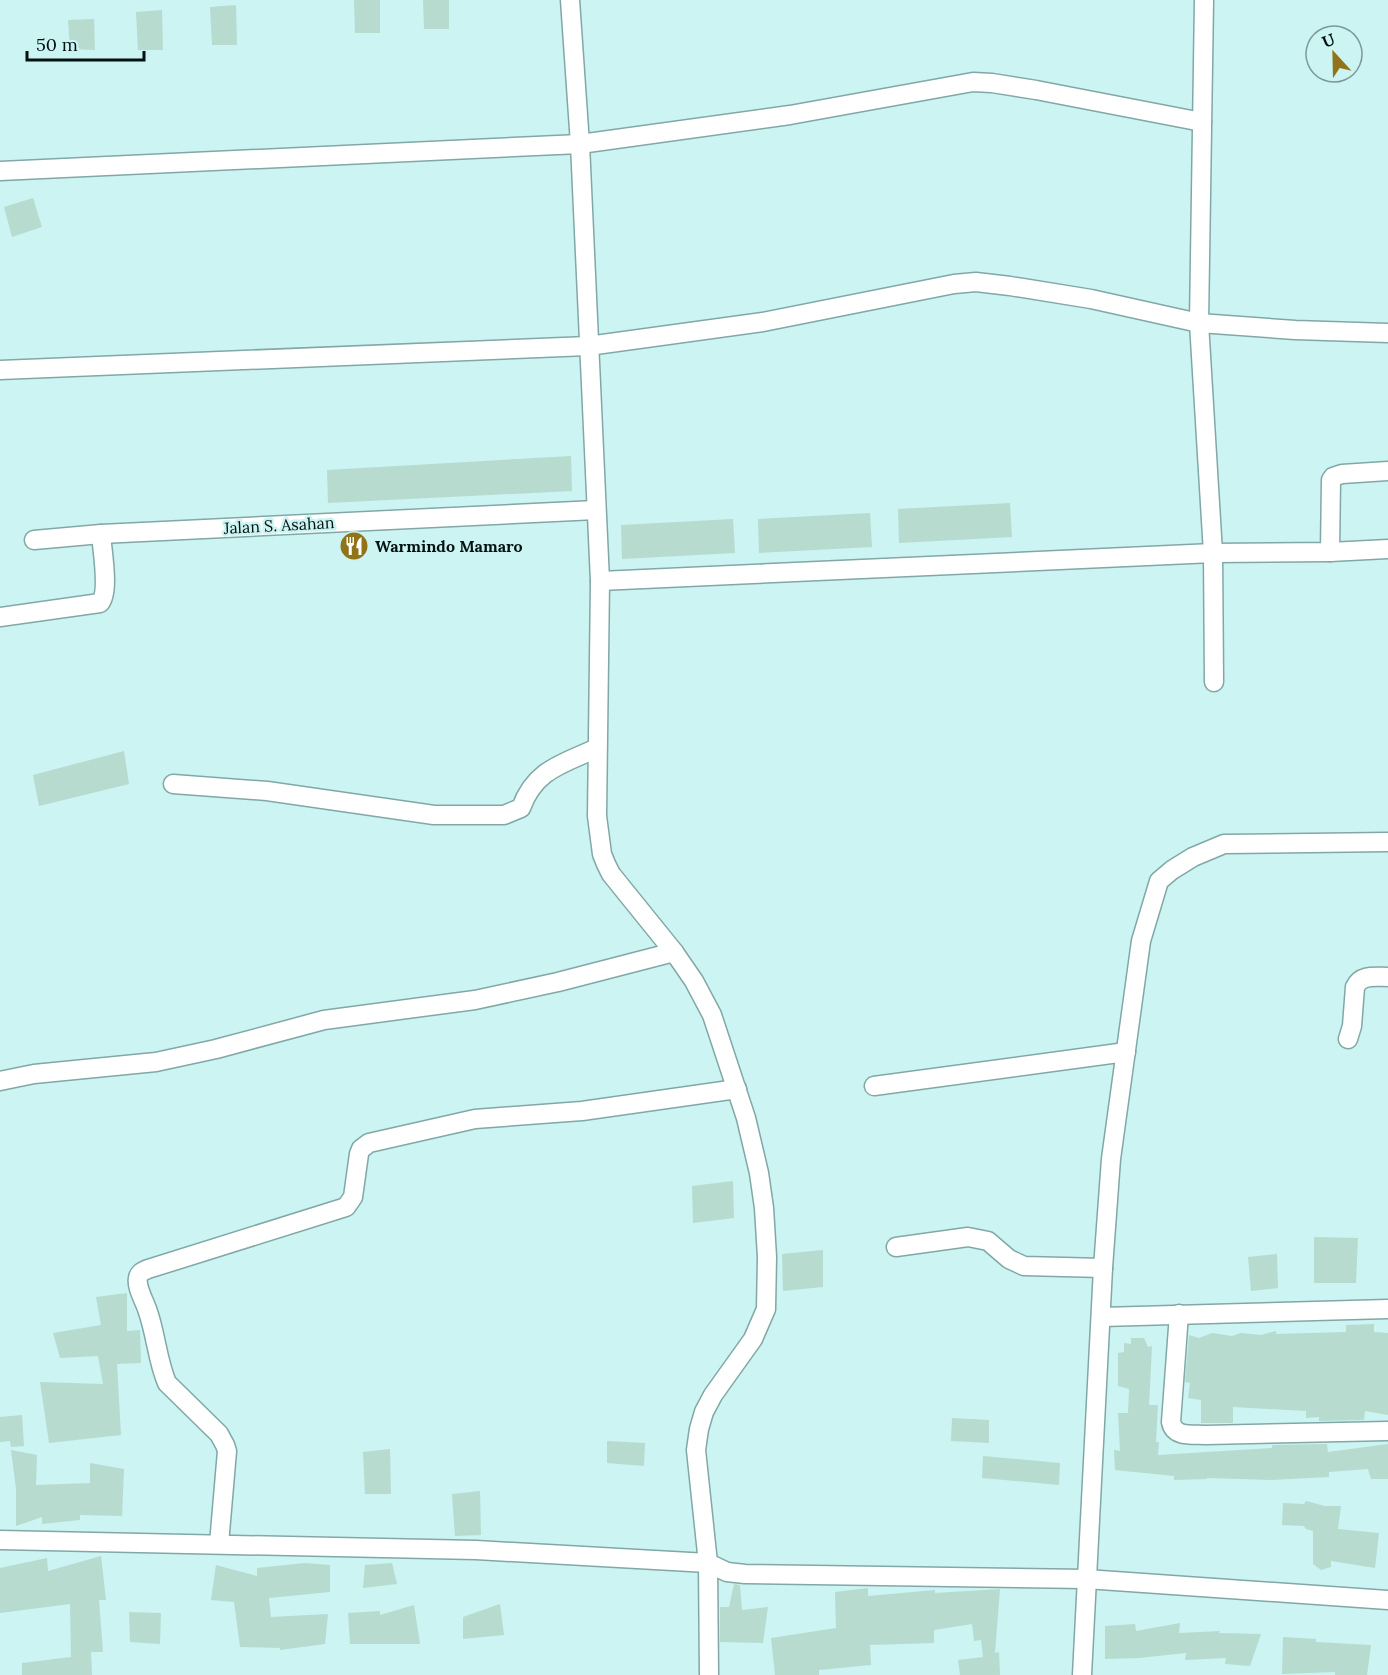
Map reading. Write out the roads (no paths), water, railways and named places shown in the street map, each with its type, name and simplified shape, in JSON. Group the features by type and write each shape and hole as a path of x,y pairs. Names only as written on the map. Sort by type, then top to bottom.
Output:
{"street":[{"path":"570,0 580,144 600,581 597,816 602,854 611,874 674,952 694,981 712,1015 736,1089 759,1173 764,1208 767,1257 766,1309 753,1339 713,1395 704,1412 696,1449 708,1563 709,1675"},
{"path":"1204,0 1199,323 1213,553 1214,682"},
{"path":"0,171 580,144 790,115 973,82 1036,90 1202,122"},
{"path":"0,370 588,346 763,322 954,284 976,282 1091,299 1199,323 1295,330 1388,333"},
{"path":"1329,552 1331,480 1333,477 1342,474 1388,471"},
{"name":"Jalan S. Asahan","path":"34,540 101,534 596,510"},
{"path":"0,616 93,606 100,603 103,600 105,588 101,534"},
{"path":"600,581 1213,553 1388,549"},
{"path":"173,784 267,791 434,815 504,815 521,808 527,791 542,774 597,748"},
{"path":"1082,1675 1103,1268 1111,1159 1141,941 1160,881 1172,870 1224,843 1388,842"},
{"path":"0,1081 34,1074 156,1062 216,1049 324,1020 475,1000 558,982 674,952"},
{"path":"1348,1039 1352,1026 1357,982 1365,977 1388,977"},
{"path":"874,1086 1126,1052"},
{"path":"219,1544 227,1451 219,1434 167,1383 153,1326 138,1286 140,1273 346,1207 353,1197 359,1154 369,1143 475,1119 582,1111 736,1089"},
{"path":"896,1247 968,1237 988,1241 1009,1259 1024,1266 1103,1268"},
{"path":"1102,1317 1388,1309"},
{"path":"1179,1314 1171,1422 1172,1427 1178,1433 1388,1431"},
{"path":"0,1540 476,1550 708,1563 727,1572 746,1574 1086,1579 1388,1600"}],"place":[{"name":"Warmindo Mamaro","path":"354,546"}]}
